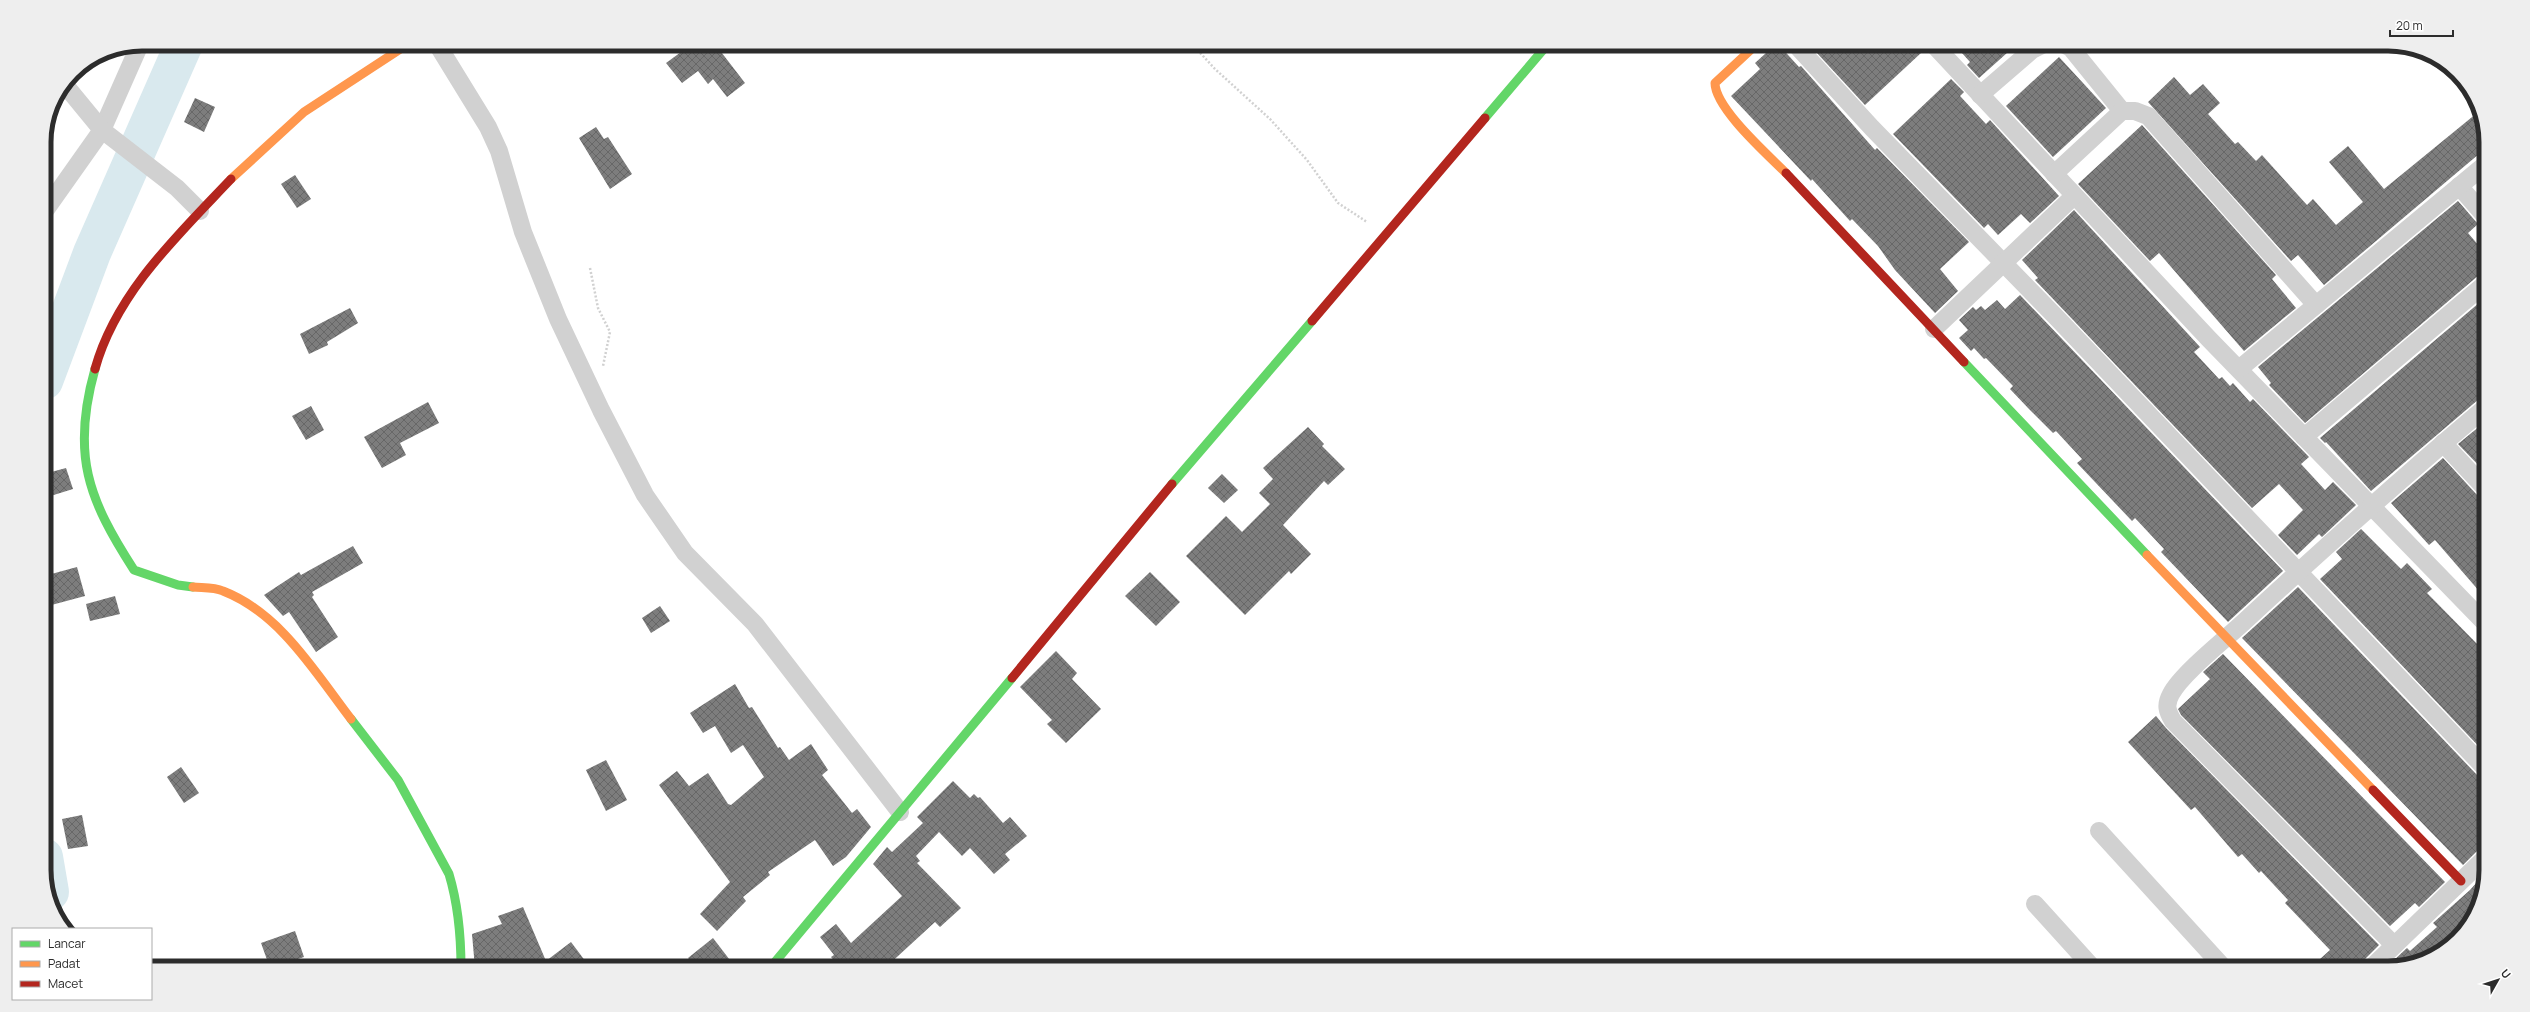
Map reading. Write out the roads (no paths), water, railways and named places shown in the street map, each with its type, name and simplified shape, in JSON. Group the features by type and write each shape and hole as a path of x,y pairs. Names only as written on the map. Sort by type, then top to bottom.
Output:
{"street":[{"path":"51,202 102,130 137,51"},
{"path":"397,51 321,99 275,137 200,211 144,276 109,330 93,371 85,423 87,472 92,495 134,570 178,585 222,590 261,612 296,647 375,749 398,780 449,874 457,914 460,961"},
{"path":"441,51 488,127 500,156 522,232 558,319 601,410 645,495 685,552 755,624 900,812"},
{"path":"776,961 1181,474 1542,51"},
{"path":"1750,51 1715,84 1715,92 1719,101 2226,639 2461,881"},
{"path":"1801,51 1872,128 2003,262 2479,763"},
{"path":"1939,51 2238,369 2479,617"},
{"path":"1980,95 2031,51"},
{"path":"2073,51 2122,111"},
{"path":"68,89 102,130 178,188 200,211"},
{"path":"2054,174 2122,111 2135,111 2148,116 2316,305"},
{"path":"2238,369 2479,170"},
{"path":"2459,186 2479,209"},
{"path":"1934,329 2074,196"},
{"path":"2304,437 2479,289"},
{"path":"2394,946 2167,712 2168,700 2176,686 2298,572 2371,505 2479,413"},
{"path":"2444,443 2479,481"},
{"path":"2099,831 2218,961"},
{"path":"2378,961 2479,864"},
{"path":"2035,904 2087,961"}],"waterway":[{"path":"51,362 92,253 181,51"}]}
